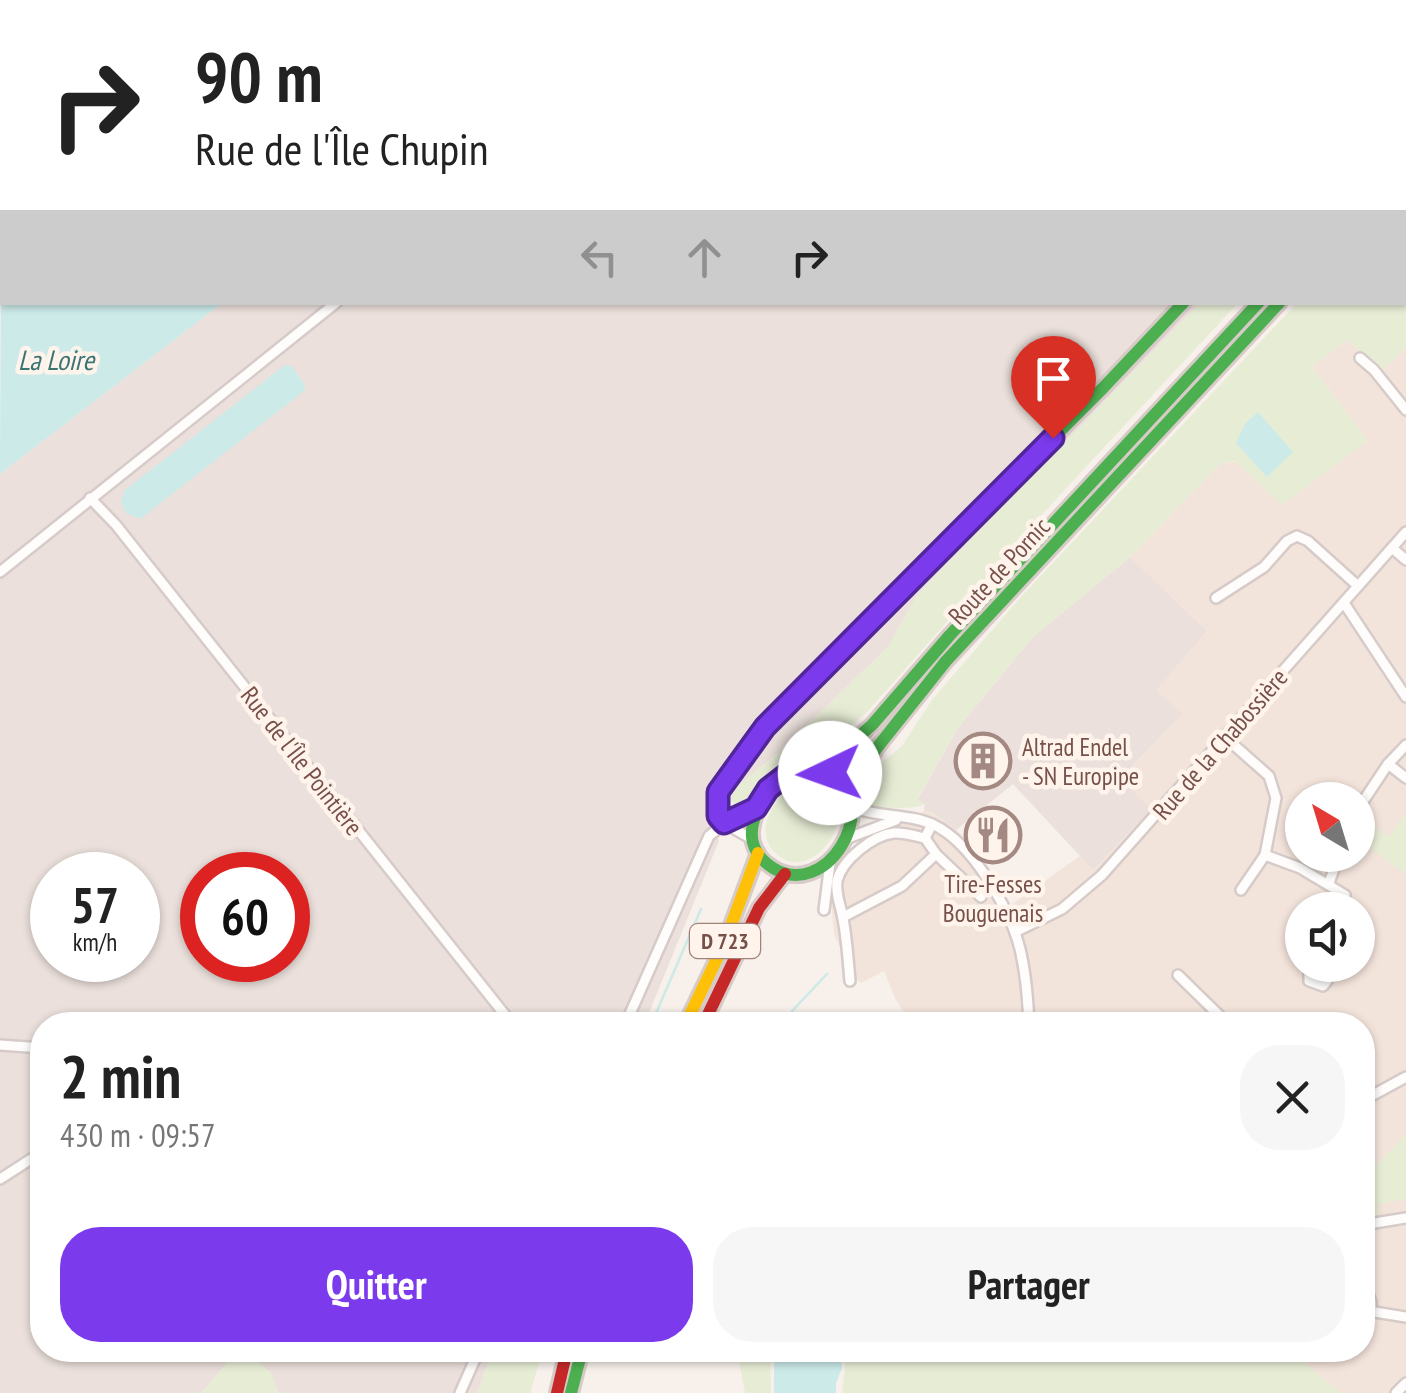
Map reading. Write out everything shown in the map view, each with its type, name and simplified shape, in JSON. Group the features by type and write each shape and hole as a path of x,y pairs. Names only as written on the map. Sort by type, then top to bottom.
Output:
{"main road":[{"path":"724,823 718,816 718,792 765,727 1181,305"},
{"name":"Route de Pornic","path":"822,769 872,726 950,635 1256,305"},
{"name":"Route de Pornic","path":"851,801 856,778 946,661 1277,305"},
{"path":"803,767 822,769 836,776 851,801 848,838 831,860 804,875 784,874 772,868 756,847 756,808 768,789 783,776 803,767"},
{"name":"D 723","path":"691,1012 724,944 756,847"},
{"name":"D 723","path":"709,1012 759,908 784,874"},
{"path":"557,1393 564,1362"},
{"path":"571,1393 579,1362"}],"street":[{"path":"0,572 333,305"},
{"path":"1360,358 1406,410"},
{"name":"Rue de l'Île Pointière","path":"90,498 128,540 503,1012"},
{"name":"Rue de la Chabossière","path":"1015,932 1062,909 1102,875 1406,532"},
{"path":"1216,598 1253,576 1297,536 1308,541 1358,586"},
{"path":"1392,548 1406,560"},
{"path":"1344,602 1406,697"},
{"path":"1226,738 1274,785 1275,813 1265,855 1241,890"},
{"path":"1375,784 1406,744"},
{"path":"1388,764 1406,778"},
{"path":"851,801 869,814 932,824 957,842 980,868 1015,932 1028,1012"},
{"path":"631,1012 710,836 724,823 756,808"},
{"path":"848,838 904,818"},
{"path":"724,823 756,847"},
{"path":"925,838 932,824"},
{"path":"850,981 837,880 844,866 868,843 882,836 904,834 925,838 936,854 980,896"},
{"path":"842,917 902,886 936,854"},
{"path":"1265,855 1341,892"},
{"path":"804,875 815,885 824,904 831,860"},
{"path":"1329,883 1333,872"},
{"path":"1178,975 1216,1012"},
{"path":"0,1045 30,1047"},
{"path":"1375,1094 1406,1076"},
{"path":"0,1179 30,1160"},
{"path":"1375,1223 1406,1218"},
{"path":"1375,1312 1406,1317"},
{"path":"460,1393 474,1362"},
{"path":"1396,1393 1406,1383"}],"shaded area":[{"path":"219,305 1198,305 918,594 888,647 779,752 726,796 712,821 719,841 649,1012 30,1012 30,1362 489,1362 477,1393 0,1393 0,474"},
{"path":"1347,340 1381,371 1406,348 1406,1393 1340,1393 1305,1362 1375,1362 1375,1012 904,1012 884,971 861,983 853,976 834,934 830,881 835,869 860,845 924,811 932,812 956,830 981,856 1011,905 1080,856 1094,869 1150,809 1120,780 1181,714 1155,690 1207,631 1130,557 1220,464 1368,441 1312,367"},
{"path":"1130,557 1207,631 1156,690 1182,714 1120,779 1151,809 1093,870 1013,784 956,830 932,812 924,811 925,804 917,800 958,728 1033,637"}],"green space":[{"path":"1198,305 1236,305 866,713 810,759 792,762 773,773 745,805 738,807 726,796 779,752 888,647 918,594"},
{"path":"1295,305 1406,305 1406,348 1381,371 1347,340 1312,367 1368,441 1282,505 1235,461 1220,464 1130,557 1033,637 958,728 917,799 925,804 892,808 860,802 862,779 902,746 932,700 1019,599"},
{"path":"809,780 828,788 837,802 839,818 823,849 810,859 794,862 779,856 770,846 767,823 778,800"},
{"path":"1406,813 1406,875 1375,851 1375,828 1389,837"},
{"path":"1406,1134 1406,1199 1378,1204 1379,1216 1375,1216 1375,1166"},
{"path":"227,1362 258,1362 271,1373 279,1393 201,1393"},
{"path":"489,1362 539,1362 530,1393 477,1393"},
{"path":"739,1362 770,1362 771,1393 745,1393"},
{"path":"846,1362 1305,1362 1340,1393 842,1393"}],"water":[{"name":"La Loire","path":"1,305 219,305 0,474"},
{"path":"285,365 291,366 305,385 304,391 140,519 126,513 121,503 124,491"},
{"path":"1258,412 1293,452 1267,477 1236,443 1245,424"},
{"path":"774,1362 841,1362 836,1393 774,1393"}],"waterway":[{"path":"657,1012 701,909"},
{"path":"792,1012 827,974"}],"traffic: fast":[{"path":"724,823 718,816 718,792 765,727 1181,305"},
{"path":"821,769 872,725 950,635 1256,305"},
{"path":"850,795 876,749 946,661 1277,305"},
{"path":"803,767 833,774 847,789 852,808 850,827 828,862 812,872 793,875 773,868 759,856 752,827 765,799 803,767"},
{"path":"571,1393 579,1362"}],"traffic: slow":[{"path":"691,1012 724,944 758,853"}],"traffic: jam":[{"path":"709,1012 759,908 785,874"},
{"path":"557,1393 564,1362"}],"place":[{"name":"Altrad Endel - SN Europipe","path":"983,761"},
{"name":"Tire-Fesses Bouguenais","path":"993,835"}],"route":[{"path":"830,773 809,767 798,769 774,782 756,808 724,823 718,816 718,792 765,727 1053,438"}]}
